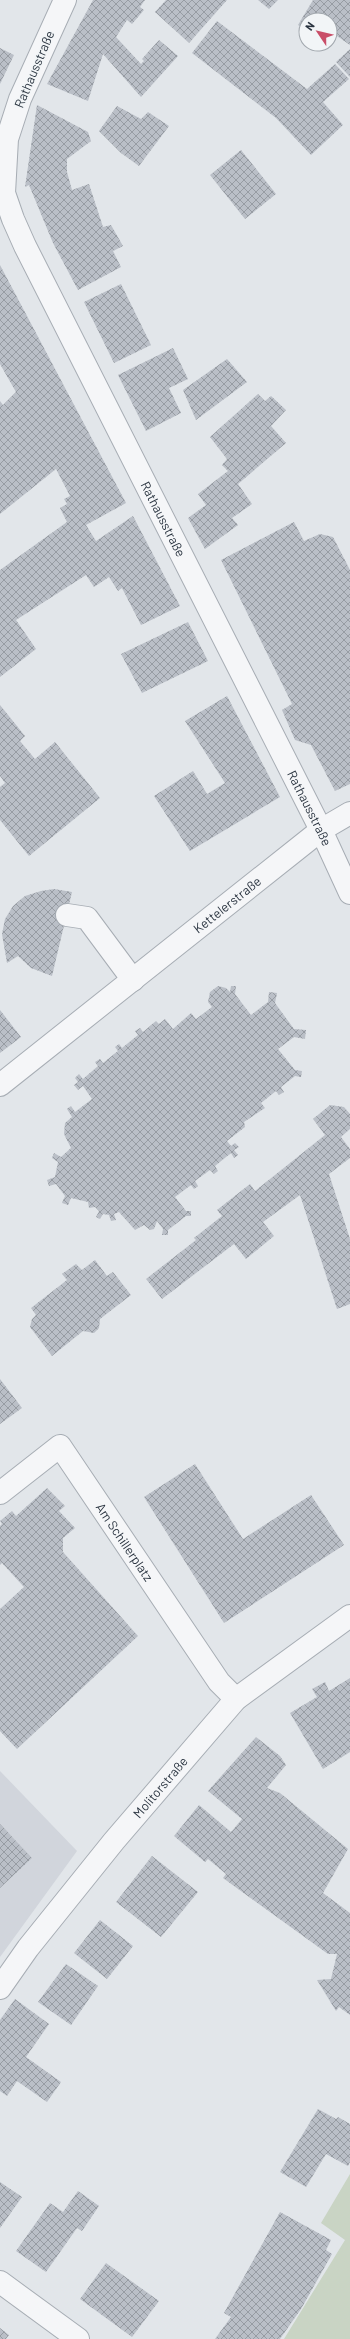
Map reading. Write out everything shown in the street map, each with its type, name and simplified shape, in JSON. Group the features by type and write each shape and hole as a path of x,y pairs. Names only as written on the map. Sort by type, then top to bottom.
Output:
{"street":[{"name":"Rathausstraße","path":"65,0 4,138 4,193 6,223 321,830 350,893"},
{"name":"Kettelerstraße","path":"0,1084 321,830 350,813"},
{"path":"67,914 87,918 133,980"},
{"name":"Am Schillerplatz","path":"0,1493 60,1446 220,1682 236,1698"},
{"name":"Molitorstraße","path":"0,1988 28,1948 114,1841 236,1698 350,1616"},
{"path":"0,2282 78,2339"}],"shaded area":[{"path":"0,1771 77,1851 0,1957"}],"green space":[{"path":"350,2174 350,2339 284,2339 345,2240 321,2223"}],"building":[{"path":"93,0 145,0 140,7 144,10 132,24 127,20 116,37 141,64 144,61 142,59 159,40 178,56 141,97 103,54 88,101 47,84"},
{"path":"166,0 227,0 189,43 155,12"},
{"path":"258,0 278,0 269,9"},
{"path":"313,0 350,0 350,45 338,37 338,12 306,12"},
{"path":"217,21 307,89 335,64 349,79 323,102 343,125 311,155 276,118 192,53"},
{"path":"0,48 14,55 0,84"},
{"path":"350,49 350,77 336,62"},
{"path":"37,105 88,132 91,141 67,159 67,172 72,190 89,184 103,227 111,225 123,246 113,251 121,267 78,290 53,243 29,185 25,187"},
{"path":"117,106 141,119 148,112 169,126 139,166 121,153 99,131"},
{"path":"241,150 276,194 245,219 210,175"},
{"path":"0,265 126,503 86,525 96,541 133,516 180,606 141,625 122,588 118,591 109,577 94,587 86,575 16,620 36,649 0,677 0,570 67,522 60,508 67,504 64,499 70,496 56,469 0,514 0,401 3,405 16,392 0,364"},
{"path":"121,284 151,345 114,363 84,302"},
{"path":"173,348 188,379 169,388 181,413 146,431 118,375"},
{"path":"227,359 247,382 196,420 183,390"},
{"path":"258,394 265,401 271,396 286,410 271,426 286,443 238,484 252,504 232,518 238,525 205,549 188,518 206,505 198,494 228,471 222,465 227,459 210,437"},
{"path":"294,522 304,541 320,534 333,537 350,570 350,784 335,791 311,745 295,740 282,710 292,704 221,560"},
{"path":"188,622 208,661 142,693 121,654"},
{"path":"227,696 280,797 190,851 154,796 193,771 207,794 225,783 185,721"},
{"path":"0,705 25,736 20,741 35,759 55,742 100,798 29,856 0,820 0,787 5,783 0,776"},
{"path":"54,889 72,892 52,976 31,968 18,956 7,963 2,934 5,919 13,906 25,896"},
{"path":"218,986 226,988 230,992 231,986 236,986 235,994 251,1015 268,1002 269,992 277,993 275,1003 294,1029 306,1030 305,1039 294,1037 278,1049 295,1070 302,1071 301,1077 295,1076 281,1087 284,1092 279,1095 276,1091 261,1103 265,1108 244,1122 245,1127 227,1141 231,1146 235,1143 239,1147 234,1150 238,1155 234,1158 231,1153 215,1166 218,1171 214,1174 210,1170 195,1181 198,1186 194,1189 191,1185 175,1197 186,1211 191,1211 191,1216 186,1216 168,1230 168,1235 162,1235 163,1229 157,1221 154,1229 150,1230 144,1225 135,1230 119,1212 114,1214 116,1220 111,1221 109,1215 103,1214 100,1219 96,1217 99,1211 95,1207 89,1208 88,1202 71,1198 68,1205 62,1203 65,1196 56,1184 49,1186 47,1180 55,1177 58,1162 52,1158 54,1153 61,1157 71,1148 64,1134 65,1123 72,1117 67,1109 71,1106 75,1112 92,1099 83,1086 78,1090 74,1085 78,1082 75,1078 79,1074 83,1079 98,1066 95,1062 100,1059 103,1063 118,1051 115,1047 119,1044 122,1048 138,1035 135,1031 140,1028 143,1032 156,1021 159,1024 165,1019 173,1029 191,1013 196,1019 212,1007 208,1002 210,992"},
{"path":"0,1010 21,1037 0,1053"},
{"path":"330,1105 344,1107 350,1114 350,1129 341,1137 350,1149 350,1158 329,1174 350,1239 350,1304 337,1309 300,1195 263,1222 274,1236 246,1259 234,1244 162,1299 146,1279 196,1240 194,1238 222,1216 217,1210 250,1184 255,1191 325,1135 313,1119"},
{"path":"95,1260 107,1276 113,1272 131,1295 100,1319 99,1328 94,1333 83,1331 52,1356 30,1327 32,1319 36,1315 31,1308 67,1280 62,1274 76,1264 82,1270"},
{"path":"0,1379 22,1408 0,1424"},
{"path":"195,1464 243,1539 311,1495 344,1545 224,1623 144,1497"},
{"path":"47,1488 65,1506 59,1511 75,1528 63,1538 63,1552 138,1636 17,1749 0,1731 0,1609 24,1587 2,1563 0,1565 0,1526 2,1524 0,1521 12,1511 16,1516"},
{"path":"350,1678 350,1752 323,1769 290,1713 317,1697 312,1689 325,1682 329,1691"},
{"path":"256,1737 280,1756 286,1765 267,1788 280,1793 348,1849 323,1893 350,1913 350,2015 339,2007 336,2011 317,1980 331,1979 337,1954 328,1954 223,1878 226,1874 208,1859 205,1862 174,1836 199,1805 231,1832 242,1819 208,1791"},
{"path":"0,1824 32,1858 0,1888"},
{"path":"152,1856 198,1892 161,1937 116,1902"},
{"path":"100,1920 133,1946 107,1979 74,1953"},
{"path":"66,1964 98,1986 71,2025 38,2002"},
{"path":"15,1999 49,2024 26,2057 61,2082 47,2102 17,2081 7,2096 0,2091 0,2020"},
{"path":"318,2109 336,2119 338,2117 350,2124 350,2162 348,2166 326,2154 306,2187 280,2172"},
{"path":"0,2182 22,2197 0,2228"},
{"path":"78,2191 99,2206 82,2231 77,2228 46,2272 16,2251 50,2203 63,2212"},
{"path":"280,2212 331,2240 326,2250 332,2254 301,2309 280,2339 215,2339 231,2317 224,2313"},
{"path":"106,2263 159,2301 132,2337 80,2299"},
{"path":"0,2328 9,2335 6,2339 0,2339"}]}
